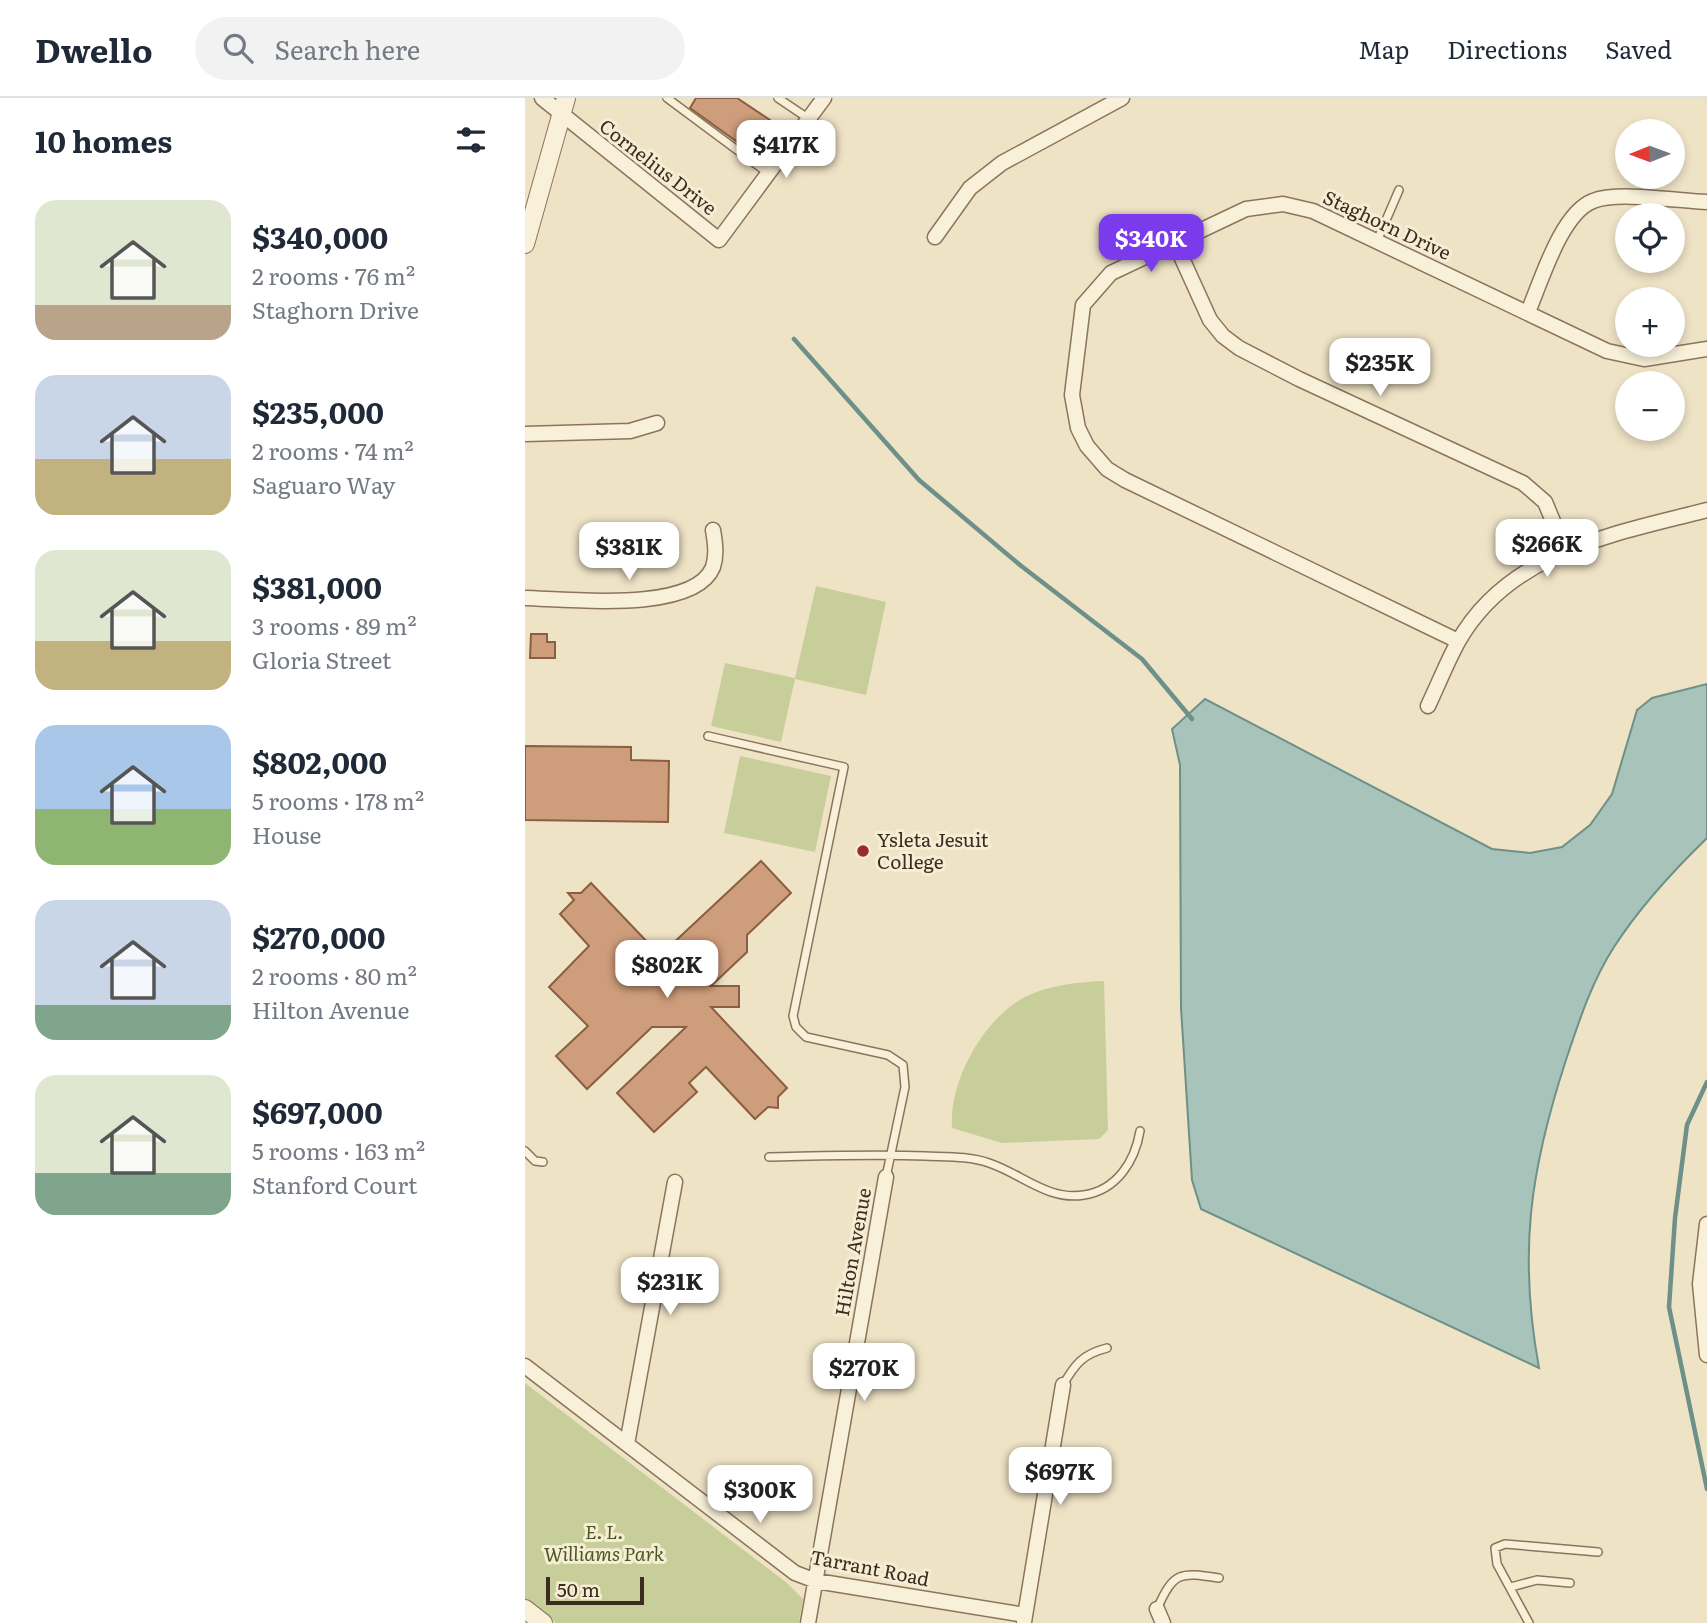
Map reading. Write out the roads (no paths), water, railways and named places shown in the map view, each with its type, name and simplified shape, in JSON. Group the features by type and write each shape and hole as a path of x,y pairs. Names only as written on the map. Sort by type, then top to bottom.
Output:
{"street":[{"name":"Cornelius Drive","path":"541,98 564,107 719,240 768,174"},
{"path":"768,174 824,98"},
{"path":"935,237 971,188 1002,163 1122,98"},
{"path":"525,244 531,199 564,107"},
{"path":"1528,312 1566,225 1582,206 1608,197 1707,202"},
{"name":"Staghorn Drive","path":"1458,641 1107,469 1087,446 1078,428 1072,395 1083,305 1111,273 1246,209 1283,204 1313,211 1607,351 1625,356 1664,358 1707,349"},
{"path":"1175,243 1200,302 1223,336 1299,379 1523,483 1545,502 1565,550"},
{"path":"525,434 630,431 657,424"},
{"path":"1428,706 1458,641 1505,588 1565,550 1707,510"},
{"path":"525,597 641,599 677,595 699,584 712,568 713,530"},
{"name":"Hilton Avenue","path":"808,1623 886,1177"},
{"path":"627,1444 674,1182"},
{"path":"1707,1224 1700,1284 1707,1355"},
{"name":"Tarrant Road","path":"525,1366 785,1565 815,1581 1024,1619"},
{"path":"1024,1619 1063,1384"},
{"path":"525,1609 543,1623"},
{"path":"1157,1609 1163,1623"}],"lane":[{"path":"778,98 809,118"},
{"path":"673,100 768,174"},
{"path":"1377,242 1399,190"},
{"path":"708,736 844,766 793,1016 796,1027 806,1037 888,1055 903,1065 905,1087 886,1177"},
{"path":"769,1157 891,1155 978,1160 1009,1171 1055,1194 1074,1196 1095,1192 1121,1175 1132,1159 1140,1131"},
{"path":"525,1151 535,1161 543,1162"},
{"path":"1063,1384 1078,1361 1089,1352 1107,1348"},
{"path":"1529,1623 1494,1553 1499,1545 1598,1552"},
{"path":"1157,1609 1176,1577 1187,1573 1219,1578"},
{"path":"1511,1587 1537,1580 1570,1583"}],"water":[{"path":"1707,684 1707,838 1645,904 1606,960 1576,1031 1544,1138 1531,1212 1529,1249 1529,1287 1539,1368 1201,1209 1192,1180 1181,1008 1180,765 1172,729 1205,699 1492,849 1530,853 1562,847 1590,825 1612,794 1637,710 1652,698"}],"waterway":[{"path":"794,339 919,480 1020,565 1142,659 1192,719"},
{"path":"1707,1082 1687,1125 1675,1218 1669,1307 1707,1489"}],"place":[{"name":"Ysleta Jesuit College","path":"863,851"}],"park label":[{"name":"E. L. Williams Park","path":"604,1543"}]}
